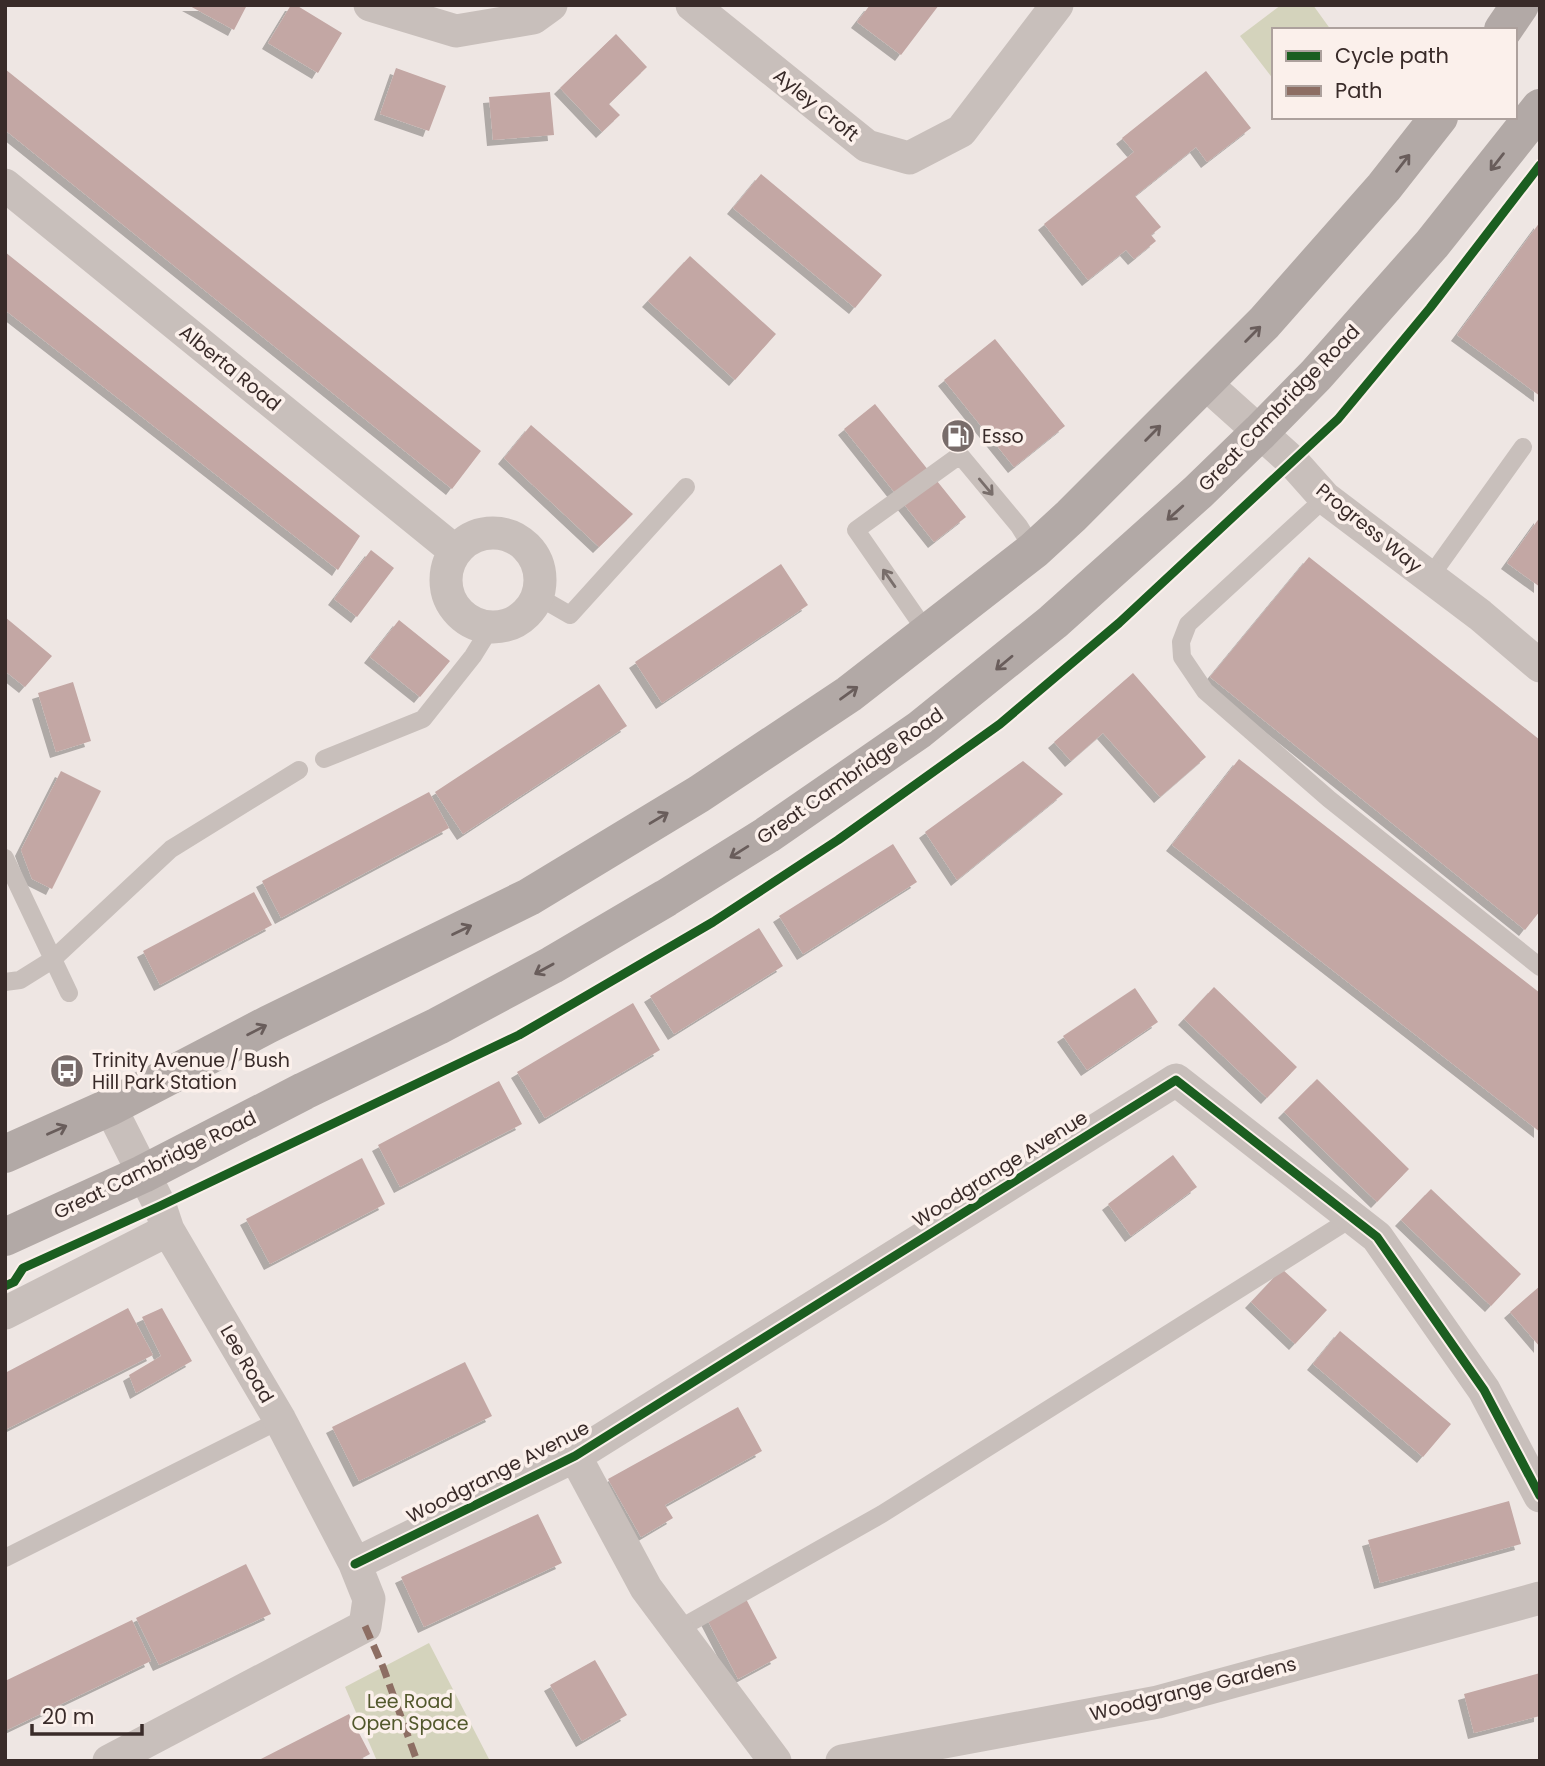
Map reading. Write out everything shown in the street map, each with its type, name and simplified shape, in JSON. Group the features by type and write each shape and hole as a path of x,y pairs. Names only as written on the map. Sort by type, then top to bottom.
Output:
{"highway":[{"path":"1504,28 1520,5"},
{"name":"Great Cambridge Road","path":"5,1237 143,1174 438,1026 552,965 767,835 865,768 981,681 1053,622 1198,492 1260,432 1315,375 1432,244 1540,108"},
{"path":"5,1154 110,1107 269,1024 529,897 699,794 849,694 1034,550 1205,383 1264,323 1384,187 1437,119"}],"street":[{"path":"370,5 456,31 533,18 551,5"},
{"name":"Ayley Croft","path":"692,5 867,146 909,158 961,131 1057,5"},
{"name":"Alberta Road","path":"5,185 456,551"},
{"name":"Progress Way","path":"1205,383 1293,462 1325,498 1480,615 1540,666"},
{"path":"494,533 522,543 535,560 540,581 537,596 530,608 519,619 506,625 491,627 464,617 447,593 447,571 456,551 466,541 494,533"},
{"name":"Woodgrange Avenue","path":"355,1564 575,1456 1176,1080 1377,1237 1484,1390 1540,1496"},
{"name":"Lee Road","path":"110,1107 160,1206 168,1230 280,1420 355,1564 369,1599 365,1626 129,1757"},
{"path":"5,1313 168,1230"},
{"path":"575,1456 646,1588 775,1761"},
{"name":"Woodgrange Gardens","path":"842,1761 1158,1702 1540,1598"}],"lane":[{"path":"1430,577 1523,447"},
{"path":"928,634 856,530 960,455 1019,526 1034,550"},
{"path":"537,596 570,615 686,486"},
{"path":"1325,498 1188,624 1181,642 1182,657 1205,691 1308,781 1540,967"},
{"path":"324,759 423,719 473,656 491,627"},
{"path":"5,982 20,980 52,960 171,849 299,770"},
{"path":"5,858 69,993"},
{"path":"677,1630 881,1514 1352,1218"},
{"path":"5,1558 280,1420"}],"green space":[{"path":"1281,5 1313,5 1330,28 1272,28 1272,77 1240,36"},
{"name":"Lee Road Open Space","path":"429,1643 490,1761 377,1761 345,1687"}],"building":[{"path":"188,5 247,5 234,30"},
{"path":"291,5 296,5 342,33 318,73 268,43"},
{"path":"870,5 939,5 901,55 857,22"},
{"path":"616,34 647,67 609,104 620,115 602,132 560,88"},
{"path":"396,68 446,86 429,131 380,114"},
{"path":"5,69 481,451 452,489 5,130"},
{"path":"1206,71 1251,128 1207,162 1196,147 1135,196 1161,227 1151,235 1156,241 1134,259 1126,250 1088,280 1044,224 1134,152 1122,138"},
{"path":"550,92 554,135 493,140 489,97"},
{"path":"761,174 882,275 855,308 733,208"},
{"path":"1540,222 1540,396 1457,335"},
{"path":"5,252 360,536 338,570 5,310"},
{"path":"690,256 776,334 735,380 648,301"},
{"path":"995,339 1065,426 1014,467 944,380"},
{"path":"875,404 966,517 934,542 844,429"},
{"path":"531,425 633,514 599,547 504,458"},
{"path":"1540,517 1540,587 1507,563"},
{"path":"371,550 394,568 357,617 334,599"},
{"path":"1309,557 1540,740 1540,911 1525,930 1210,677"},
{"path":"781,564 808,605 662,703 635,662"},
{"path":"5,617 52,656 25,687 5,671"},
{"path":"399,620 450,661 420,697 370,657"},
{"path":"1133,673 1206,757 1160,797 1103,733 1071,761 1054,742"},
{"path":"73,682 91,741 56,752 38,693"},
{"path":"599,684 627,726 463,834 435,792"},
{"path":"1239,759 1540,993 1540,1132 1172,845"},
{"path":"1023,761 1063,794 957,880 925,832"},
{"path":"61,771 101,791 52,889 32,879 21,850"},
{"path":"429,792 449,828 281,918 262,881"},
{"path":"893,844 917,882 803,954 779,916"},
{"path":"254,892 272,925 160,985 143,951"},
{"path":"759,928 783,966 674,1034 650,996"},
{"path":"1214,987 1297,1067 1267,1098 1184,1019"},
{"path":"1135,988 1158,1022 1087,1070 1063,1036"},
{"path":"633,1003 660,1050 545,1118 517,1072"},
{"path":"1317,1079 1409,1169 1377,1202 1284,1112"},
{"path":"499,1081 522,1124 400,1187 378,1145"},
{"path":"1173,1155 1197,1187 1131,1236 1108,1204"},
{"path":"362,1158 385,1204 270,1264 246,1219"},
{"path":"1431,1189 1521,1274 1491,1306 1401,1220"},
{"path":"1282,1269 1327,1310 1295,1344 1251,1302"},
{"path":"1540,1286 1540,1347 1510,1312"},
{"path":"128,1308 153,1355 5,1430 5,1373"},
{"path":"162,1308 192,1361 136,1393 129,1375 161,1356 142,1317"},
{"path":"1340,1331 1451,1424 1423,1457 1313,1364"},
{"path":"465,1362 492,1416 359,1481 332,1427"},
{"path":"738,1407 762,1451 665,1505 673,1518 641,1537 608,1479"},
{"path":"1509,1501 1521,1544 1380,1583 1368,1540"},
{"path":"538,1514 562,1563 424,1627 401,1577"},
{"path":"246,1564 271,1614 159,1665 136,1618"},
{"path":"746,1599 777,1658 738,1679 707,1619"},
{"path":"132,1620 151,1661 5,1731 5,1681"},
{"path":"595,1660 627,1715 582,1741 550,1685"},
{"path":"1540,1673 1540,1716 1474,1733 1464,1694"},
{"path":"349,1714 370,1754 357,1761 257,1761"}],"marked path":[{"path":"365,1626 417,1761"}],"cycle path":[{"path":"5,1286 14,1282 23,1268 160,1206 519,1035 713,922 838,840 1000,724 1119,623 1338,419 1430,308 1540,165"},
{"path":"355,1564 575,1456 1176,1080 1377,1237 1484,1390 1540,1496"}],"place":[{"name":"Esso","path":"958,436"},
{"name":"Trinity Avenue / Bush Hill Park Station","path":"67,1071"}]}
